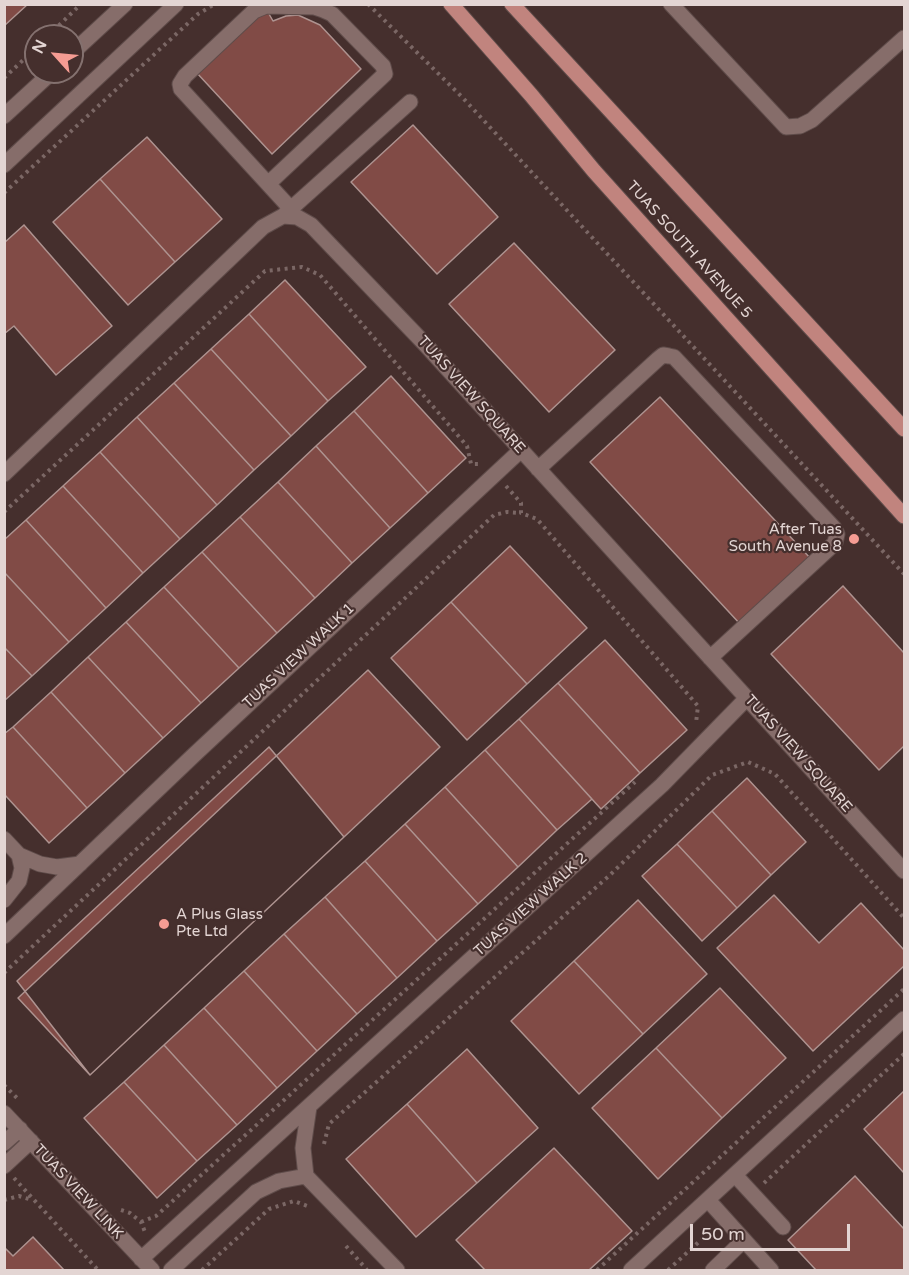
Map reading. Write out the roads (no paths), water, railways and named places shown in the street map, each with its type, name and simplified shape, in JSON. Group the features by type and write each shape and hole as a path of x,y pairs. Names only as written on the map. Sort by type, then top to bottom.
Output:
{"main road":[{"name":"TUAS SOUTH AVENUE 5","path":"451,4 594,171 904,516"},
{"path":"512,4 904,429"}],"street":[{"path":"84,43 125,4"},
{"path":"4,165 176,4"},
{"path":"671,4 786,126 800,126 812,120 904,38"},
{"path":"269,183 385,74 383,66 332,14 315,7 266,6 259,8 184,76 180,84 181,89 269,183 287,212"},
{"path":"4,116 39,84"},
{"path":"4,474 263,227 287,212 410,102"},
{"name":"TUAS VIEW SQUARE","path":"287,212 310,225 423,342 904,871"},
{"path":"538,470 658,359 663,355 669,356 674,357 834,528 837,534 835,543 710,658"},
{"name":"TUAS VIEW WALK 1","path":"4,936 203,746 521,450"},
{"name":"TUAS VIEW WALK 2","path":"141,1259 662,785 747,698"},
{"path":"4,839 19,855 40,864 57,867 80,864"},
{"path":"4,900 19,881 22,868 19,855"},
{"path":"631,1270 904,1019"},
{"path":"309,1107 303,1148 306,1176 397,1270"},
{"name":"TUAS VIEW LINK","path":"4,1113 152,1270"},
{"path":"4,1143 20,1129"},
{"path":"8,1171 31,1141"},
{"path":"735,1175 783,1227"},
{"path":"171,1270 256,1192 279,1181 306,1176"},
{"path":"708,1200 771,1270"},
{"path":"713,1270 744,1240"}],"place":[{"name":"After Tuas South Avenue 8","path":"854,539"},
{"name":"A Plus Glass Pte Ltd","path":"164,924"}]}
